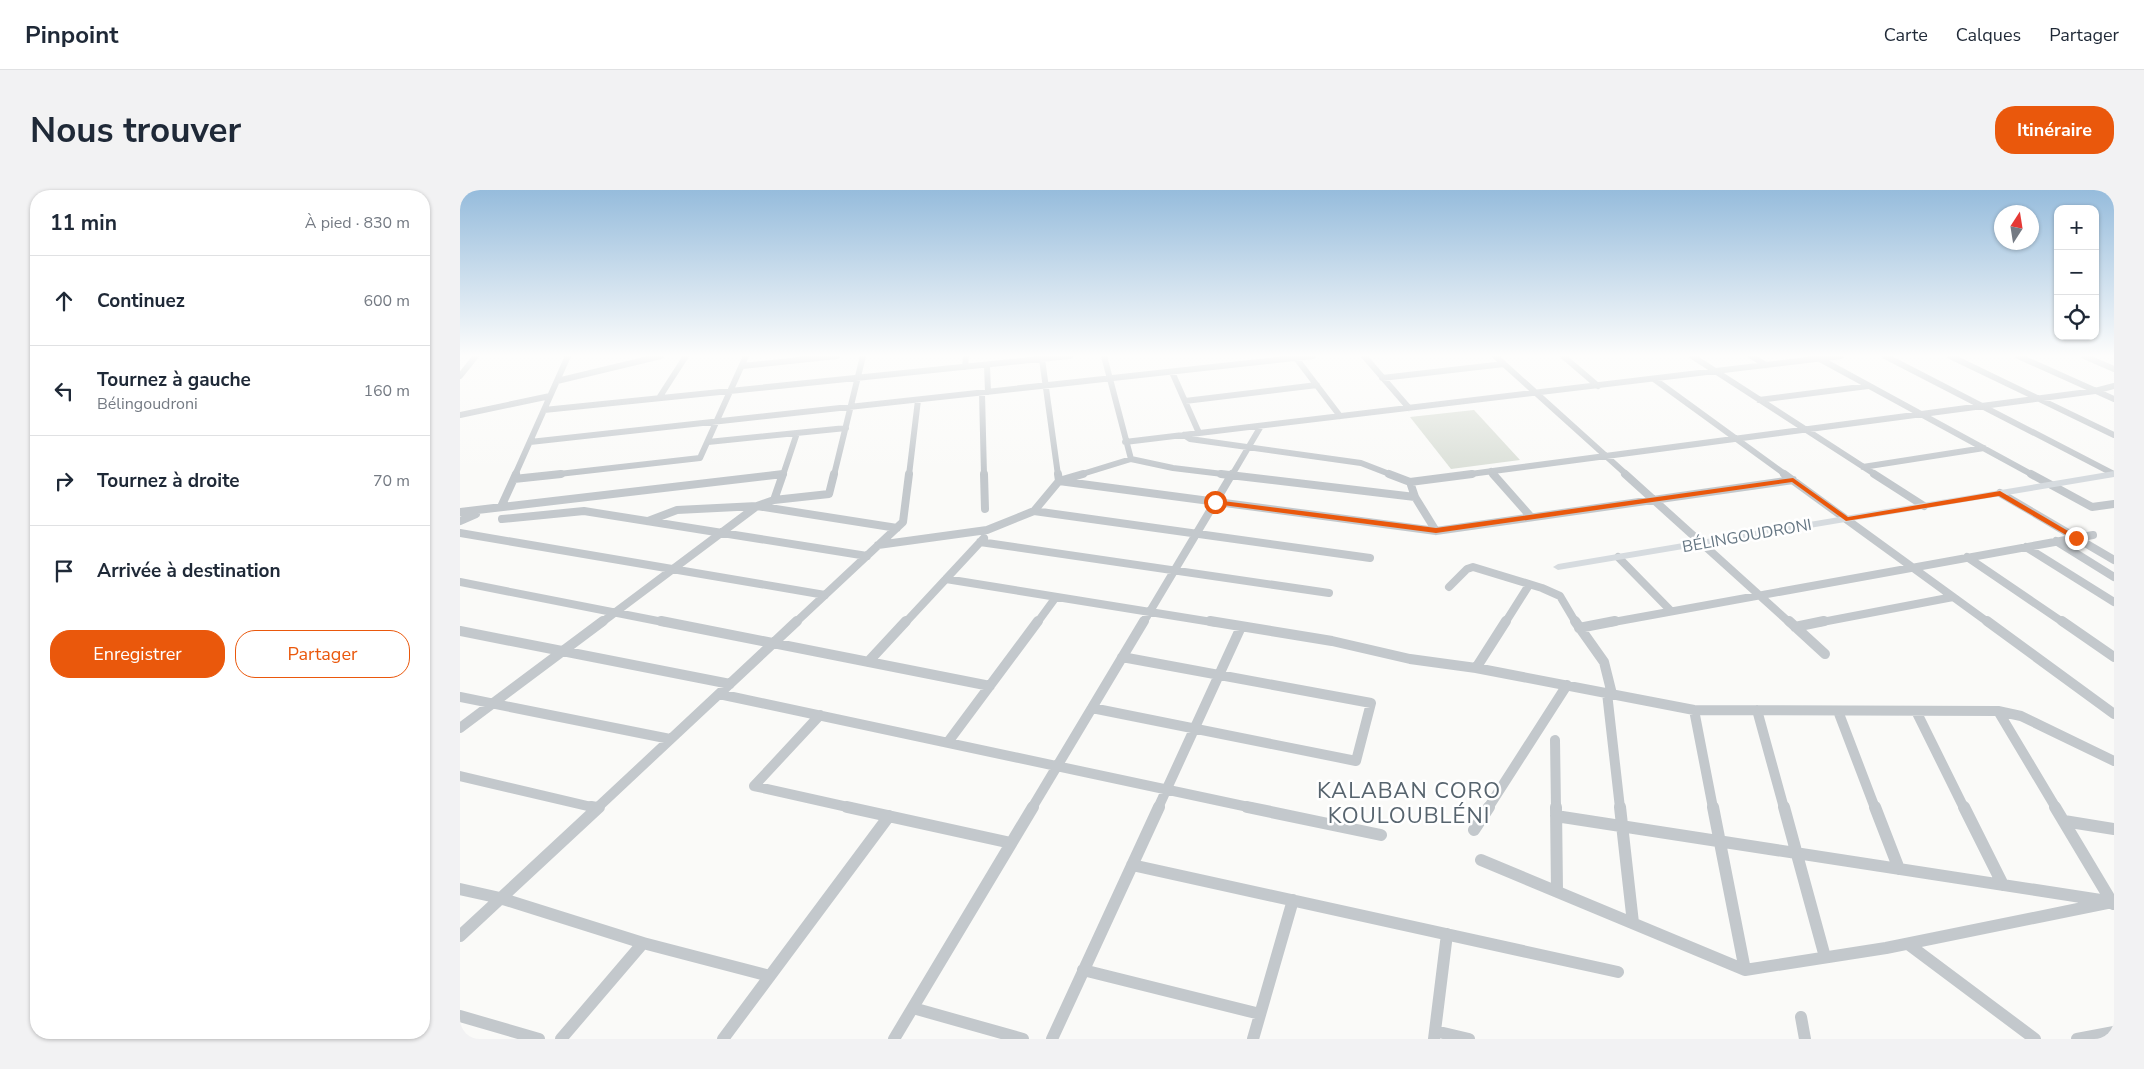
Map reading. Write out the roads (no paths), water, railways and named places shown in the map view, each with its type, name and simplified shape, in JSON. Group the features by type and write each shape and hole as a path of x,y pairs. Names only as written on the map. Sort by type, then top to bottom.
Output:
{"street":[{"path":"502,508 550,396"},
{"path":"460,415 550,396"},
{"path":"544,410 683,396"},
{"path":"514,479 700,458 728,396"},
{"path":"460,728 758,506 774,500 829,494 854,396"},
{"path":"530,442 955,396"},
{"path":"985,396 985,509"},
{"path":"1047,396 1059,481"},
{"path":"1113,396 1131,459"},
{"path":"1183,396 1199,433"},
{"path":"1185,401 1229,396"},
{"path":"1325,396 1340,416"},
{"path":"1398,396 1409,408"},
{"path":"1125,442 1514,396"},
{"path":"1539,396 1825,654"},
{"path":"1677,396 2114,714"},
{"path":"1752,396 1924,506"},
{"path":"1759,400 1793,396"},
{"path":"1886,396 2092,506 2114,504"},
{"path":"1961,396 2114,474"},
{"path":"2032,396 2114,435"},
{"path":"1184,435 1190,439 1361,463 1410,482 2057,396"},
{"path":"460,936 903,522 918,400"},
{"path":"894,1039 1261,426"},
{"path":"708,442 846,428"},
{"path":"774,500 797,433"},
{"path":"1864,467 1984,448"},
{"path":"878,546 986,530 995,527 1034,511 1059,481 1131,459 1173,468 1415,497"},
{"path":"1491,471 1531,517"},
{"path":"460,512 783,474"},
{"name":"BÉLINGOUDRONI","path":"1558,568 2114,474"},
{"path":"1059,481 1436,530 1793,480"},
{"path":"1410,482 1415,497 1436,530"},
{"path":"2000,493 2114,560"},
{"path":"647,521 677,510 758,506 897,528"},
{"path":"460,521 484,510"},
{"path":"502,519 584,511 866,556"},
{"path":"1034,511 1370,558"},
{"path":"868,662 995,527"},
{"path":"460,532 824,595"},
{"path":"1579,628 2093,535"},
{"path":"2056,541 2114,577"},
{"path":"980,542 1174,572 1329,593"},
{"path":"2026,547 2114,602"},
{"path":"1618,557 1671,611"},
{"path":"1967,557 2114,657"},
{"path":"1449,587 1467,569 1473,567 1560,596 1579,628 1604,662 1610,694 1633,923"},
{"path":"946,579 1332,641 1410,659 1476,668 1694,710 1998,711 2021,716 2114,761"},
{"path":"460,582 990,686"},
{"path":"1476,668 1529,585"},
{"path":"948,742 1056,597"},
{"path":"1796,627 1953,597"},
{"path":"1052,1039 1241,627"},
{"path":"460,631 730,684"},
{"path":"1092,708 1356,761 1371,702 1122,657"},
{"path":"1474,830 1567,686"},
{"path":"719,694 1381,835"},
{"path":"460,697 670,739"},
{"path":"1694,710 1745,970"},
{"path":"1757,710 1825,957"},
{"path":"1838,711 1899,869"},
{"path":"1916,711 2003,885"},
{"path":"1998,711 2113,903"},
{"path":"820,715 754,786 1011,843"},
{"path":"1555,740 1557,891"},
{"path":"460,776 597,808"},
{"path":"722,1039 889,816"},
{"path":"1556,816 2113,903"},
{"path":"2064,821 2114,828"},
{"path":"1481,860 1745,970 1908,944 2113,903"},
{"path":"1132,865 1618,972"},
{"path":"460,889 500,898 643,943 770,976"},
{"path":"1257,1038 1260,1014 1293,900"},
{"path":"1447,934 1434,1035 1469,1039"},
{"path":"562,1039 643,943"},
{"path":"1908,944 2034,1039"},
{"path":"1084,970 1260,1014"},
{"path":"913,1008 1023,1039"},
{"path":"460,1016 531,1038"},
{"path":"1801,1017 1805,1039"},
{"path":"2077,1039 2114,1032"}],"district":[{"name":"KALABAN CORO KOULOUBLÉNI","path":"1409,804"}]}
